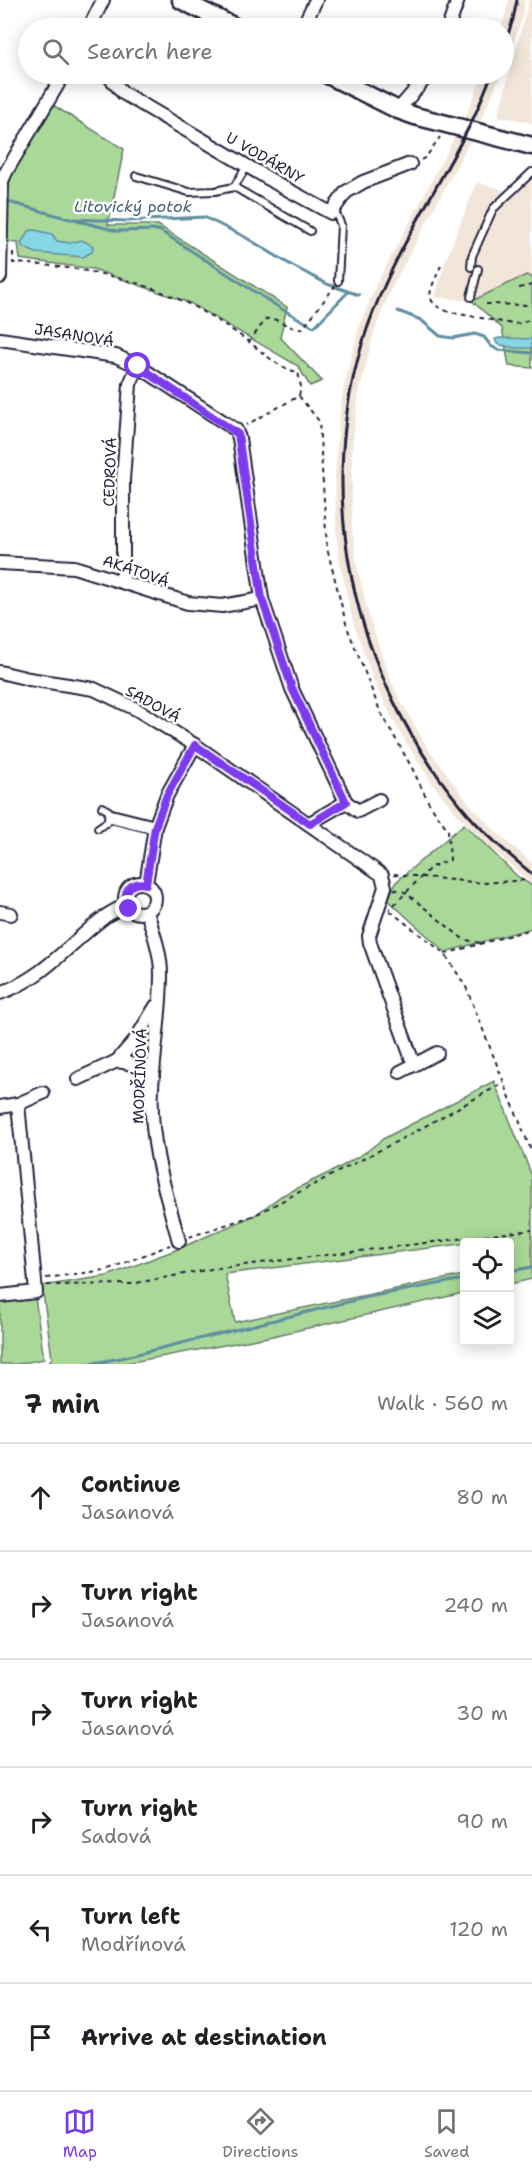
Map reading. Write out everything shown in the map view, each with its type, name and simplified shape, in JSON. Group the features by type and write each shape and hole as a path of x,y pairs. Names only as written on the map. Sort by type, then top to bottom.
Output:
{"main road":[{"path":"181,0 217,18"},
{"path":"346,84 398,110 448,126 532,146"}],"street":[{"path":"94,18 103,0"},
{"path":"307,18 316,0"},
{"path":"452,18 458,0"},
{"path":"0,277 2,188 6,172 58,84"},
{"name":"U VODÁRNY","path":"115,84 123,93 247,166 331,213 334,209"},
{"path":"398,110 420,84"},
{"path":"334,209 346,192 363,182 410,164"},
{"name":"JASANOVÁ","path":"0,339 108,354 138,366 236,430"},
{"name":"CEDROVÁ","path":"123,582 123,480 130,384 138,366"},
{"path":"236,430 262,599 292,688 346,802 358,811 379,800"},
{"name":"AKÁTOVÁ","path":"0,563 74,567 169,598 208,605 236,604 262,599"},
{"name":"SADOVÁ","path":"0,672 94,689 136,709 195,745 310,824 384,881"},
{"path":"0,684 15,676"},
{"name":"MODŘÍNOVÁ","path":"179,1241 154,1146 152,1090 161,973 157,944 147,912 154,905 155,895 146,884 155,827 167,795 195,745"},
{"path":"310,824 346,802"},
{"path":"107,811 155,827"},
{"path":"384,881 384,909 369,936 370,943 414,1065"},
{"path":"146,884 135,883 127,890 125,900 126,905 133,911 147,912"},
{"path":"0,993 20,986 49,966 103,918 126,905"},
{"path":"78,1079 117,1060 136,1039 159,1001"},
{"path":"400,1072 437,1053"},
{"path":"117,1060 129,1063 153,1076"},
{"path":"0,1107 18,1104 43,1093"},
{"path":"0,1296 35,1285 18,1104"}],"lane":[{"path":"234,187 247,166"},
{"path":"471,267 472,256 493,209 532,172"},
{"path":"136,176 189,192 215,191 234,187 310,231"},
{"path":"334,209 341,225 338,281"},
{"path":"471,297 478,269"},
{"path":"98,828 107,822 107,811"}],"path":[{"path":"410,164 426,157 448,126"},
{"path":"7,252 14,252 13,263 55,265 85,270 116,277 157,291 198,309 279,364 298,372 301,387 299,396 236,430"},
{"path":"441,265 429,296 431,302 439,308 513,324 532,318"},
{"path":"519,288 532,285"},
{"path":"249,342 266,319 272,318 296,329 303,328 331,292"},
{"path":"486,304 532,305"},
{"path":"299,396 319,421 327,548 347,627 380,711 429,803 448,830 450,860 431,867 384,909 445,954 466,987 532,1153"},
{"path":"384,881 422,876 483,883 528,880"},
{"path":"384,881 405,892 463,939 480,943"},
{"path":"445,954 532,929"},
{"path":"35,1285 106,1270 179,1241 255,1215 409,1136 503,1083"},
{"path":"35,1285 131,1284 211,1269 532,1230"}],"shaded area":[{"path":"509,0 525,0 521,22 514,41 514,18 504,18"},
{"path":"529,0 532,0 532,123 498,116 507,84 514,84 514,56"},
{"path":"479,84 497,84 479,124 390,291 374,332 355,420 352,448 352,528 356,562 369,617 389,676 400,700 427,747 468,802 495,831 532,863 532,884 484,842 456,813 432,783 399,731 374,682 353,622 340,564 336,529 335,476 339,418 344,386 359,327 376,285 465,118"},
{"path":"529,168 532,171 532,277 525,275 471,301 435,297 446,259 477,182 506,191"}],"green space":[{"path":"51,104 124,149 108,225 158,225 287,307 280,337 322,381 310,386 298,366 190,303 93,269 20,259 18,243 6,242 6,209 10,178"},
{"path":"526,275 532,277 532,368 509,366 502,328 472,301"},
{"path":"464,824 516,875 532,886 532,928 445,952 388,900 396,882"},
{"path":"494,1081 532,1176 532,1279 514,1283 514,1238 460,1238 460,1244 225,1274 235,1322 460,1276 460,1294 268,1337 121,1364 47,1364 52,1358 42,1286 107,1276 178,1249 255,1215 281,1196 339,1168 383,1139"},
{"path":"35,1298 44,1359 18,1364 0,1364 0,1303"}],"water":[{"path":"29,231 52,234 57,241 70,243 82,240 93,246 92,252 83,257 36,253 23,247 21,243"},
{"path":"495,339 532,339 532,348 515,348 497,344"}],"waterway":[{"name":"Litovický potok","path":"5,201 70,219 127,221 204,217 245,237 327,284 359,295"},
{"path":"78,221 117,231 159,230 280,308 314,327 348,292"},
{"name":"Litovický potok","path":"398,311 421,320 440,336 453,338 475,334 484,337 491,346 498,350 532,353"},
{"path":"514,1270 532,1267"},
{"path":"88,1364 121,1358 368,1297 460,1280"}],"railway":[{"path":"513,18 517,0"},
{"path":"488,84 458,149 415,224 389,276 367,329 350,391 343,454 343,517 352,579 368,640 392,698 423,753 460,805 485,833 532,874"}],"route":[{"path":"129,909 126,905 125,894 135,883 146,884 155,827 167,795 195,745 310,824 346,802 292,688 262,599 238,434 236,430 138,366"}]}
